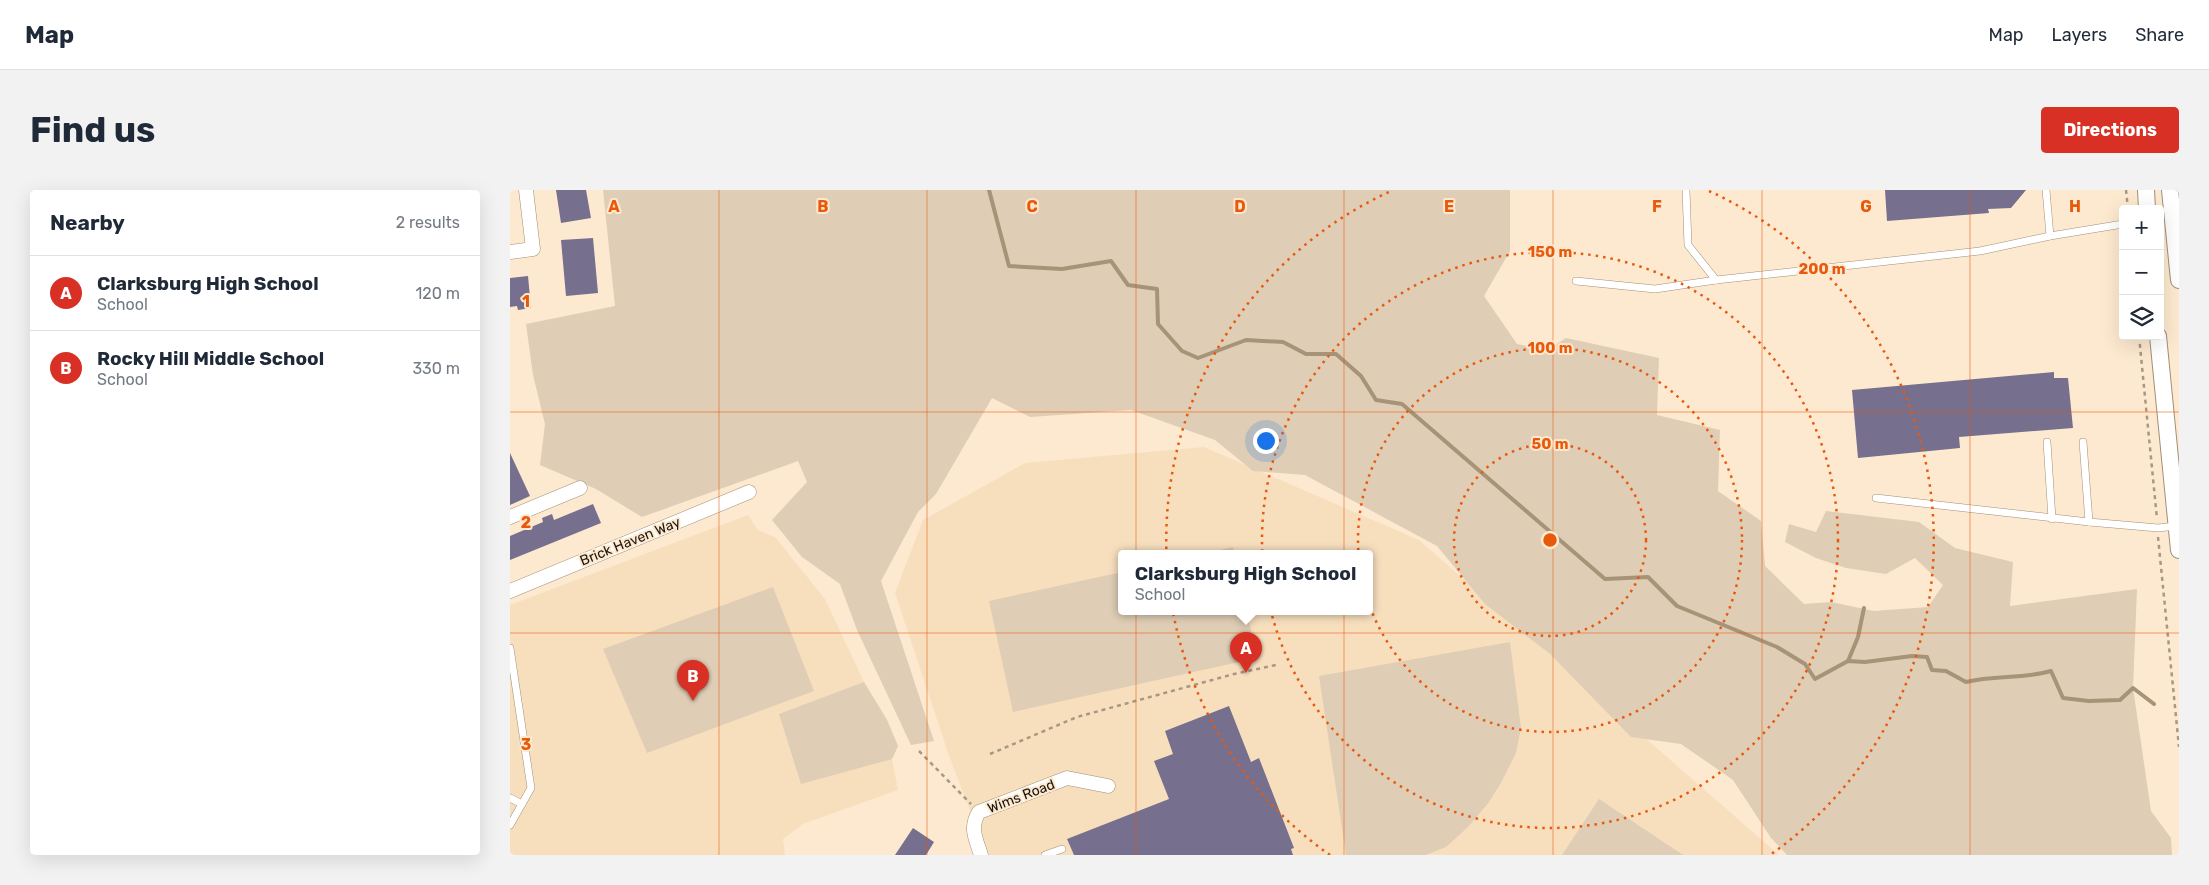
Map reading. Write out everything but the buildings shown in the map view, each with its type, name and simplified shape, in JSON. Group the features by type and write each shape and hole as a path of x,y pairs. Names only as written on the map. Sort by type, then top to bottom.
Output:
{"street":[{"path":"510,252 533,249 526,190"},
{"path":"2146,190 2147,205"},
{"path":"2169,200 2179,280"},
{"path":"2158,340 2179,550"},
{"path":"510,517 580,488"},
{"name":"Brick Haven Way","path":"510,591 749,492"},
{"name":"Wims Road","path":"981,855 973,831 973,821 979,812 1067,778 1108,786"}],"lane":[{"path":"1686,190 1688,245 1716,280"},
{"path":"2046,190 2050,236"},
{"path":"1576,281 1655,289 1716,280 1980,251 2050,236 2119,225"},
{"path":"2047,442 2052,519"},
{"path":"2083,442 2088,522"},
{"path":"1876,498 2052,519 2158,528 2178,526"},
{"path":"510,648 531,788 510,825"},
{"path":"510,798 522,804"},
{"path":"1044,855 1062,849"}],"path":[{"path":"2126,190 2128,205"},
{"path":"2139,340 2179,748"},
{"path":"990,754 1077,717 1234,674 1276,665"},
{"path":"919,751 979,812"}],"shaded area":[{"path":"603,190 1510,190 1510,251 1484,296 1517,344 1547,350 1566,338 1659,358 1657,415 1720,430 1718,491 1761,521 1765,566 1804,604 1831,602 1874,611 1928,607 1943,585 1915,558 1886,574 1846,568 1816,558 1785,542 1789,524 1816,532 1826,511 1919,522 1955,548 2013,562 2010,606 2137,589 2133,688 2151,811 2171,838 2172,855 1787,855 1771,838 1733,780 1681,744 1631,737 1550,654 1485,604 1437,546 1305,475 1253,471 1215,440 1131,410 1030,417 992,398 936,494 918,512 881,581 934,741 911,745 857,630 840,584 802,557 772,520 807,482 798,461 642,517 596,489 540,465 545,424 533,375 526,324 615,306"},
{"path":"1204,447 1419,540 1779,855 987,855 948,753 895,593 923,520 1025,463"},
{"path":"748,515 758,530 775,537 825,599 864,682 887,720 898,746 892,759 898,790 803,824 783,839 785,855 510,855 510,605"},
{"path":"1233,547 1234,550 1219,550"},
{"path":"1118,573 1118,615 1248,615 1257,658 1013,712 989,601"},
{"path":"773,587 814,691 647,753 603,649"},
{"path":"1510,642 1521,728 1516,753 1489,802 1468,827 1446,847 1426,855 1346,855 1319,676"},
{"path":"864,682 887,720 898,746 892,759 801,784 779,714"},
{"path":"1599,799 1683,855 1562,855"}],"waterway":[{"path":"989,190 1009,266 1062,269 1111,261 1128,285 1157,289 1158,324 1182,351 1198,358 1246,340 1283,342 1306,354 1336,354 1361,376 1376,400 1402,404 1605,579 1648,577 1677,606 1777,647 1805,664 1815,679 1848,661 1865,662 1912,656 1927,657 1932,670 1946,671 1966,682 2051,671 2063,698 2089,701 2120,700 2133,688 2154,704"},
{"path":"1848,661 1858,637 1864,608"}],"place":[{"name":"Clarksburg High School","path":"1246,673"},
{"name":"Rocky Hill Middle School","path":"693,701"}]}
